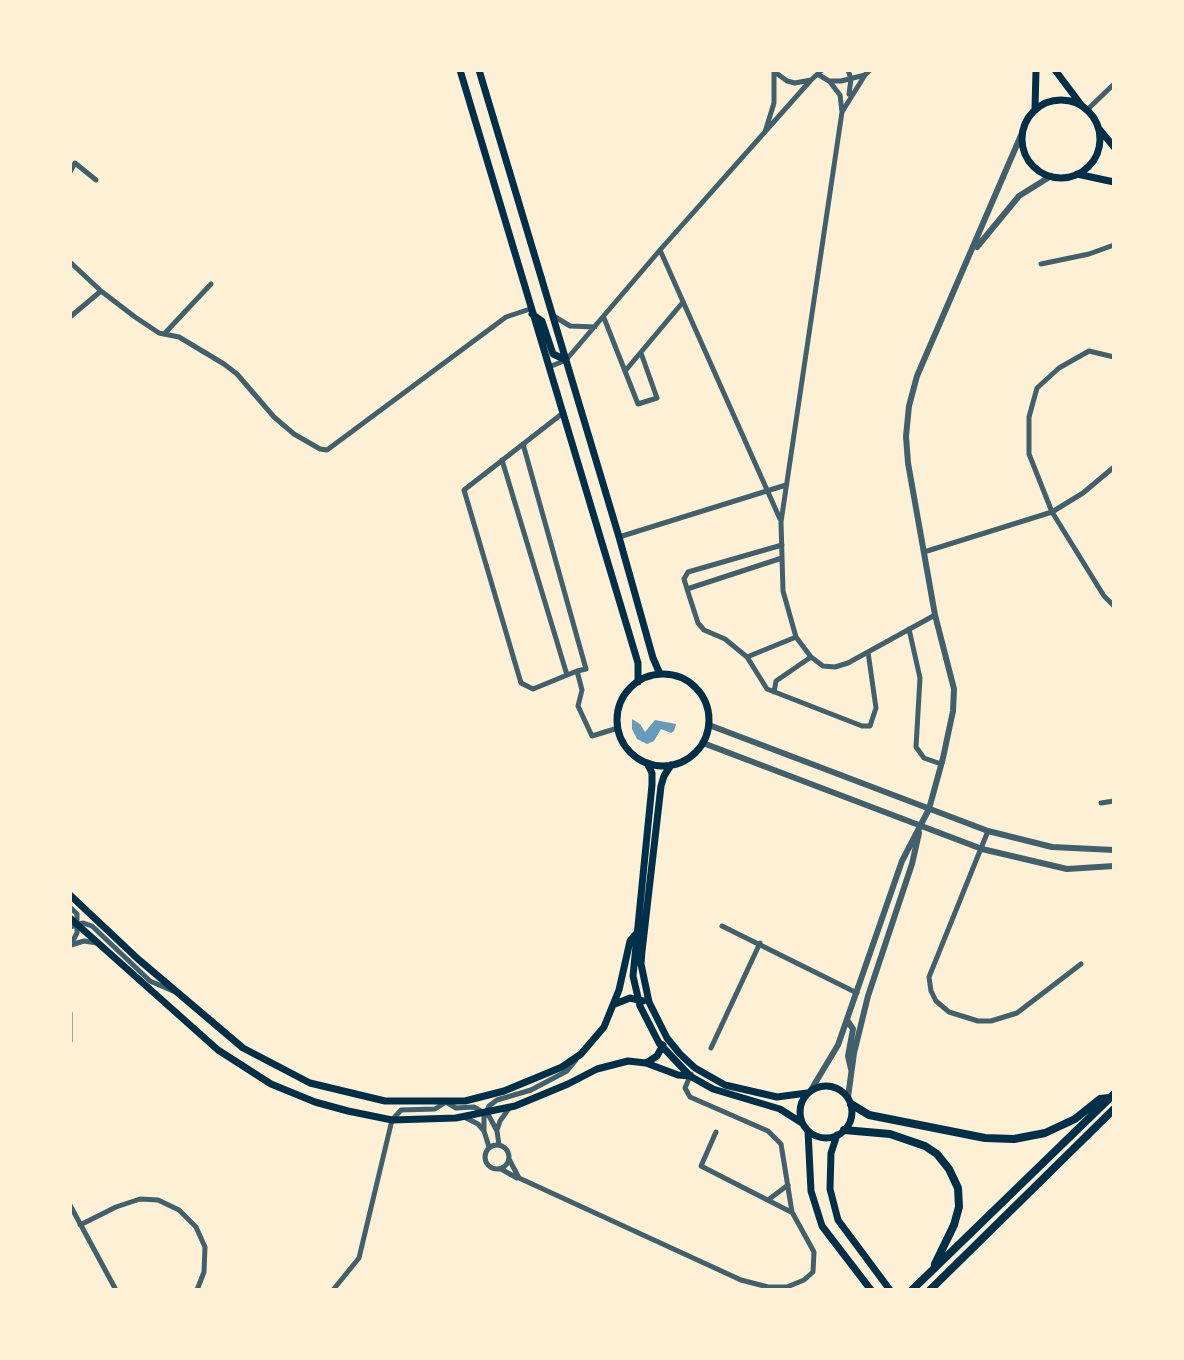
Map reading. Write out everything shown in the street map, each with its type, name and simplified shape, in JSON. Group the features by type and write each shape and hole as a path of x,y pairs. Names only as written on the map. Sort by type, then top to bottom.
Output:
{"highway":[{"path":"850,1100 869,1115 985,1138 1014,1139 1045,1133 1075,1119 1100,1099 1112,1096"},
{"path":"915,1288 1112,1096"},
{"path":"930,1290 1114,1109"},
{"path":"841,1133 890,1134 925,1146 937,1154 949,1169 958,1188 959,1207 954,1225 932,1270"}],"main road":[{"path":"460,70 638,663 638,682"},
{"path":"479,70 660,674"},
{"path":"1035,109 1036,70"},
{"path":"1055,70 1114,147"},
{"path":"1085,109 1059,100 1035,109 1022,133 1026,155 1040,172 1051,176 1077,174 1114,182"},
{"path":"1077,174 1093,159 1098,149 1098,128"},
{"path":"531,311 542,321 553,354 566,360"},
{"path":"660,674 673,675 697,688 709,712 709,725 703,743 684,761 671,765 647,763 633,755 623,743 618,728 621,702 638,682 660,674"},
{"path":"647,763 652,773 652,785 633,976 649,1025 662,1046 690,1076 713,1089 780,1109 822,1138 841,1133"},
{"path":"671,765 661,786 642,951 641,964 649,1002 667,1038 695,1068 725,1085 777,1097 809,1092 818,1086 835,1087 850,1100 851,1118 831,1153 830,1189 838,1220 890,1290"},
{"path":"70,895 177,993 243,1048 310,1083 385,1101 465,1101 541,1078 581,1054 604,1027 613,1007 630,941 635,935"},
{"path":"72,923 218,1050 271,1084 315,1102 392,1120 464,1117 510,1107 612,1064 628,1061 690,1076"},
{"path":"613,1007 630,998 649,1002"},
{"path":"646,1063 657,1056 667,1038"},
{"path":"802,1123 800,1107 809,1092"},
{"path":"808,1131 811,1191 822,1226 871,1290"}],"street":[{"path":"774,70 787,81 811,80"},
{"path":"764,132 774,103 774,70"},
{"path":"848,70 851,79 848,99"},
{"path":"549,367 566,360 820,72 840,95 842,112 781,522 783,591 796,637 811,657 823,666 835,667 868,652 935,615"},
{"path":"829,81 851,79 868,72"},
{"path":"842,112 868,72"},
{"path":"1085,109 1114,84"},
{"path":"809,1092 825,1069 847,1020 902,861 929,809 953,711 954,689 935,615 908,463 906,436 909,406 917,376 1022,133"},
{"path":"70,172 75,163 96,180"},
{"path":"972,253 1019,196 1051,176"},
{"path":"1041,264 1089,254 1114,245"},
{"path":"660,250 781,522"},
{"path":"70,262 135,317 164,334 179,337 224,364 294,434 327,450 506,317 531,311"},
{"path":"164,334 211,284"},
{"path":"70,317 101,291"},
{"path":"626,370 683,302"},
{"path":"550,313 570,326 596,327"},
{"path":"604,318 638,404 657,398 641,353"},
{"path":"1114,357 1089,351 1059,368 1037,388 1029,417 1029,454 1052,512 1104,596 1114,606"},
{"path":"523,444 586,669 533,689 521,683 464,490 502,460 563,413"},
{"path":"502,460 567,675"},
{"path":"924,552 1052,512 1083,493 1114,467"},
{"path":"619,537 786,485"},
{"path":"782,545 688,572 684,579 698,623 747,657 767,689 862,726 870,726 876,708 868,652"},
{"path":"687,589 782,558"},
{"path":"909,629 920,678 916,747 924,758 941,764"},
{"path":"747,657 796,637"},
{"path":"774,692 776,681 811,657"},
{"path":"577,671 582,690 578,706 592,736 618,728"},
{"path":"709,725 988,831 1052,847 1114,850"},
{"path":"703,743 982,849 1067,869 1114,866"},
{"path":"1101,803 1114,801"},
{"path":"850,1100 851,1071 868,996 912,864 921,826"},
{"path":"988,831 929,977 936,1001 949,1012 978,1021 991,1021 1017,1013 1081,964"},
{"path":"70,907 77,914 72,923"},
{"path":"72,923 92,926 150,981 177,993"},
{"path":"70,945 77,933 72,923"},
{"path":"722,926 857,993"},
{"path":"70,945 84,941 98,943"},
{"path":"711,1048 760,943"},
{"path":"70,1013 70,1041"},
{"path":"847,1020 853,1029 848,1056 851,1071"},
{"path":"484,1131 489,1106 497,1100 531,1090 567,1071 581,1054"},
{"path":"517,1176 506,1148 499,1145 489,1147 485,1153 487,1164 492,1168 517,1176 741,1280 768,1289 787,1287 804,1280 813,1272 814,1252 792,1212 783,1150 776,1136 690,1097 685,1088 695,1068"},
{"path":"333,1290 359,1258 392,1120 401,1110 435,1109 446,1102 456,1108 474,1107 486,1112 497,1131 499,1145"},
{"path":"497,1131 510,1107"},
{"path":"464,1117 484,1131 489,1147"},
{"path":"716,1132 701,1166 792,1212"},
{"path":"501,1169 509,1159"},
{"path":"768,1200 788,1185"},
{"path":"80,1225 140,1199 158,1200 179,1210 196,1227 205,1247 204,1272 197,1290"},
{"path":"70,1205 116,1290"}],"water":[{"path":"632,719 645,732 655,720 676,724 674,731 671,733 661,729 654,741 647,744 637,739 632,729"}]}
